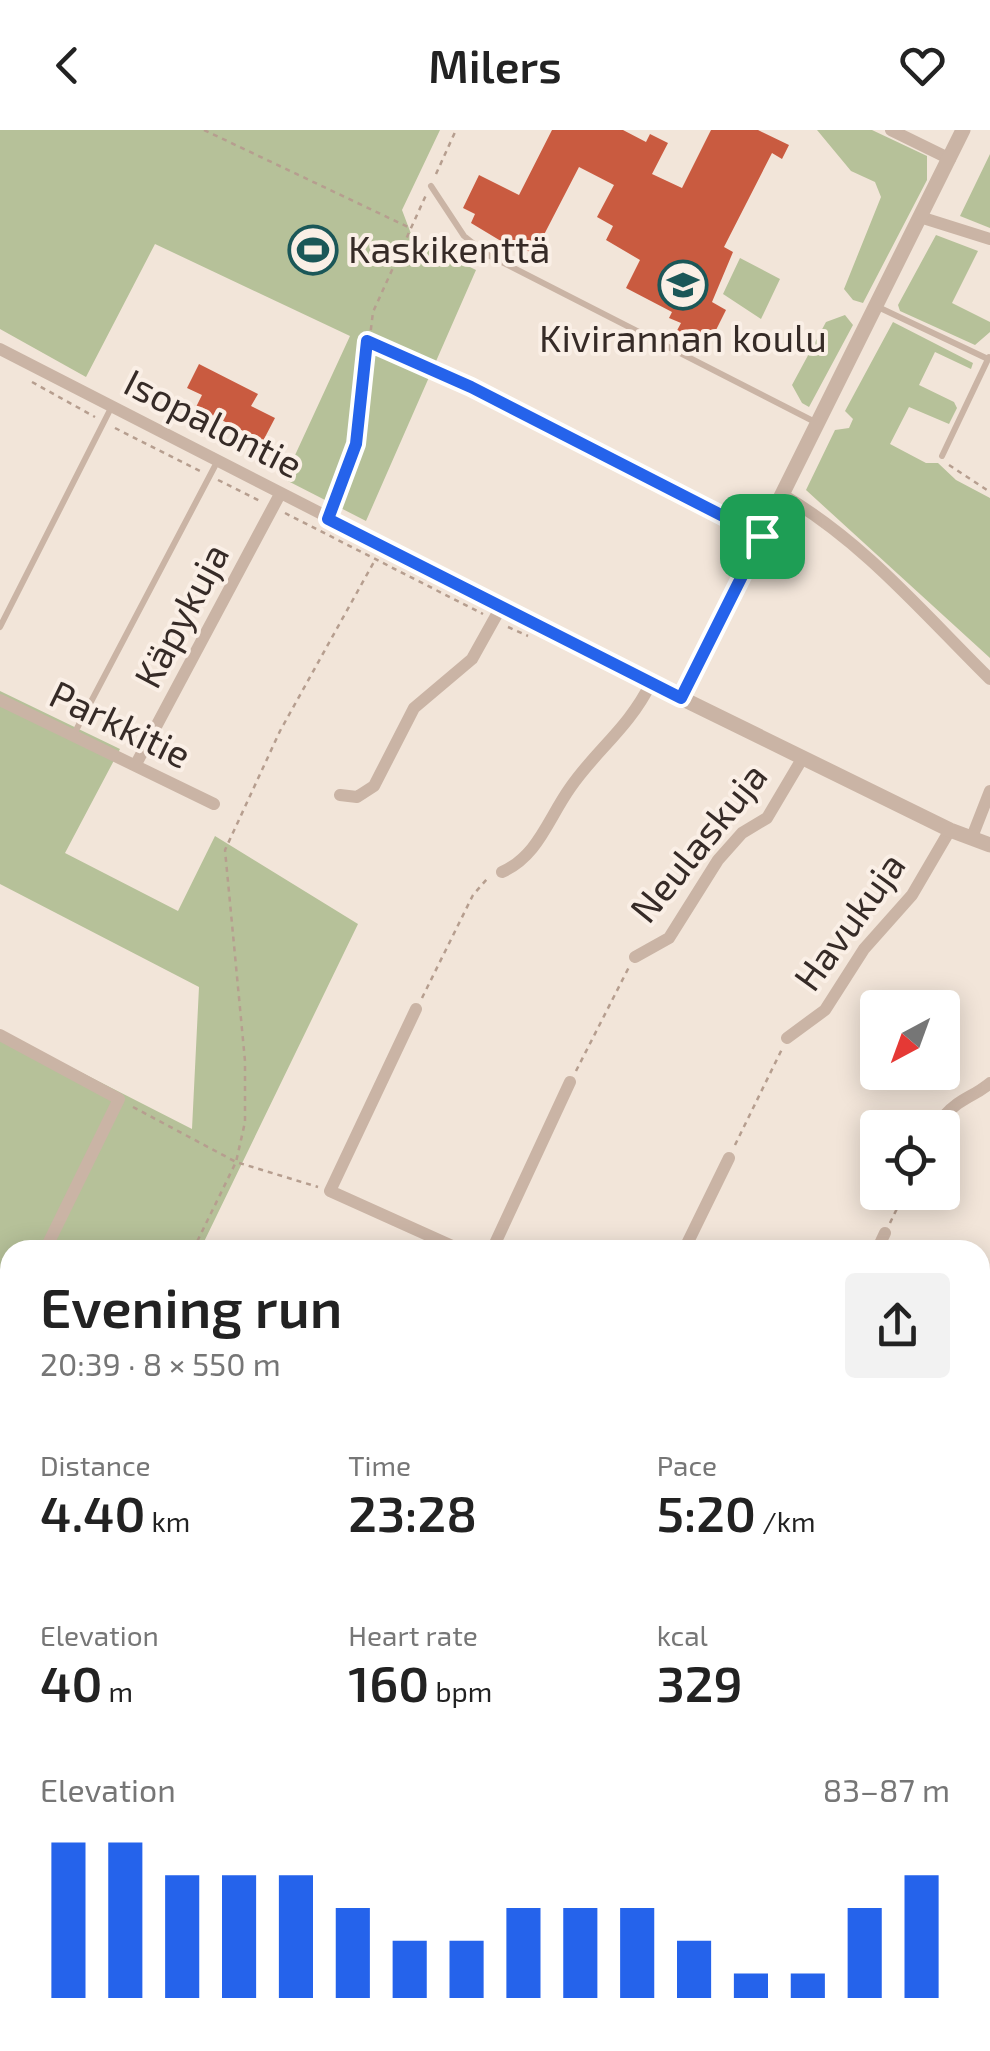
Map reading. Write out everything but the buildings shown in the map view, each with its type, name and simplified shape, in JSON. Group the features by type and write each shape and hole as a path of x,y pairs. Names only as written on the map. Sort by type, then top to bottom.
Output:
{"street":[{"path":"891,130 950,159"},
{"path":"681,698 963,130"},
{"path":"920,218 990,239"},
{"name":"Isopalontie","path":"2,354 802,759 990,845"},
{"path":"471,387 762,536"},
{"path":"783,495 864,553 990,679"},
{"name":"Käpykuja","path":"136,764 279,496"},
{"path":"340,794 357,798 374,786 414,708 472,659 501,607"},
{"path":"502,872 530,853 571,786 620,734 651,683"},
{"name":"Parkkitie","path":"0,700 214,804"},
{"name":"Neulaskuja","path":"634,957 669,938 718,860 742,834 766,818 802,759"},
{"path":"972,837 990,791"},
{"name":"Havukuja","path":"788,1038 825,1010 864,948 912,895 950,830"},
{"path":"416,1009 333,1185 440,1240"},
{"path":"0,1035 119,1099 49,1240"},
{"path":"497,1240 570,1082"},
{"path":"949,1110 962,1096 979,1092 990,1083"},
{"path":"689,1240 729,1158"},
{"path":"882,1240 885,1233"}],"lane":[{"path":"430,186 447,216 488,256 818,424"},
{"path":"877,307 989,357 942,456"},
{"path":"0,627 111,408"},
{"path":"74,735 216,464"}],"path":[{"path":"204,130 409,227"},
{"path":"328,519 356,444 367,341 379,294 456,130"},
{"path":"367,341 471,387"},
{"path":"942,456 956,472 990,492"},
{"path":"198,1240 236,1162 244,1122 246,1061 225,850 280,732 382,547"},
{"path":"416,1009 473,895 482,882 502,872"},
{"path":"570,1082 634,957"},
{"path":"729,1158 788,1038"},
{"path":"119,1099 236,1162 333,1185"},
{"path":"885,1233 896,1210"}],"green space":[{"path":"0,130 440,130 402,210 413,239 476,270 366,521 284,479 350,336 155,244 86,377 0,329"},
{"path":"817,130 872,130 927,156 927,180 863,303 853,300 844,289 881,197 875,182 851,171"},
{"path":"990,154 990,228 960,216"},
{"path":"936,235 978,251 952,303 990,322 990,332 975,345 900,311 898,305"},
{"path":"740,258 780,279 761,319 723,294"},
{"path":"845,315 853,325 809,407 802,403 792,385 826,322"},
{"path":"893,322 973,363 971,369 935,352 919,385 954,402 957,408 949,424 909,407 890,444 926,463 938,463 956,480 990,498 990,658 806,490 835,430 849,428 853,419 845,411"},
{"path":"0,691 120,749 65,853 178,911 215,836 358,924 205,1240 0,1240 0,1031 192,1129 199,987 0,884"}],"place":[{"name":"Kaskikenttä","path":"313,250"},
{"name":"Kivirannan koulu","path":"683,285"}],"route":[{"path":"367,341 471,387 762,536 681,698 328,519 356,444 367,341"}]}
